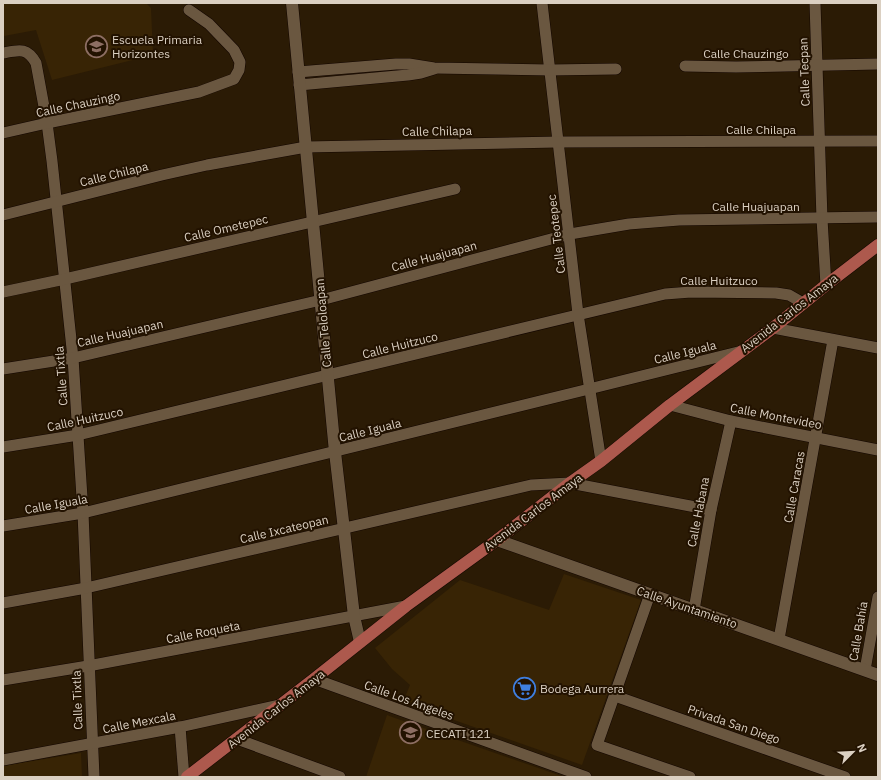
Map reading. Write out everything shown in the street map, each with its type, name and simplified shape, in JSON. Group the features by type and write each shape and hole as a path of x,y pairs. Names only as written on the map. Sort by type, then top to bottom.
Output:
{"main road":[{"name":"Avenida Carlos Amaya","path":"187,777 406,606 601,461 670,405 773,328 803,302 878,245"}],"street":[{"name":"Calle Teloloapan","path":"292,3 327,376 343,528 354,616 360,642"},
{"name":"Calle Teotepec","path":"542,3 570,234 578,314 601,461"},
{"name":"Calle Tecpan","path":"815,3 822,218 826,284"},
{"name":"Calle Chauzingo","path":"3,134 47,123 199,92 234,78 239,70 240,62 234,50 209,24 188,10"},
{"name":"Calle Tixtla","path":"3,53 20,50 28,53 34,59 38,70 47,123 73,358 83,514 88,666 94,777"},
{"path":"298,72 396,64 409,64 434,68 550,70 616,69"},
{"name":"Calle Chauzingo","path":"685,66 736,67 878,64"},
{"path":"299,84 408,75 421,73 434,68"},
{"name":"Calle Chilapa","path":"3,215 162,175 207,165 306,147 558,142 878,141"},
{"name":"Calle Ometepec","path":"3,292 455,189"},
{"name":"Calle Huajuapan","path":"3,369 73,358 321,300 570,234 629,224 679,220 878,217"},
{"name":"Calle Huitzuco","path":"3,447 78,435 665,294 691,292 776,294 789,295 803,302"},
{"path":"773,328 878,348"},
{"name":"Calle Caracas","path":"779,639 833,340"},
{"name":"Calle Iguala","path":"3,526 83,514 742,351"},
{"name":"Calle Montevideo","path":"670,405 731,421 878,450"},
{"name":"Calle Habana","path":"694,610 711,510 731,421"},
{"name":"Calle Ixcateopan","path":"3,603 86,588 531,485 570,483 711,510"},
{"name":"Calle Ayuntamiento","path":"496,540 878,675"},
{"path":"650,594 597,745 690,777"},
{"name":"Calle Bahía","path":"864,670 878,597"},
{"name":"Calle Roqueta","path":"3,680 88,666 406,606"},
{"name":"Calle Los Ángeles","path":"314,679 586,777"},
{"name":"Privada San Diego","path":"615,696 845,777"},
{"name":"Calle Mexcala","path":"3,760 180,727 279,705"},
{"path":"180,727 184,777"},
{"path":"237,739 340,777"}],"shaded area":[{"name":"Escuela Primaria Horizontes","path":"3,3 146,3 151,8 153,55 52,80 36,30 4,36"},
{"path":"564,574 641,600 582,765 403,702 410,685 392,669 375,648 460,580 549,610"},
{"name":"CECATI 121","path":"387,715 395,718 564,777 366,777"},
{"path":"81,753 82,777 3,777 3,766"}],"place":[{"name":"Escuela Primaria Horizontes","path":"97,46"},
{"name":"Bodega Aurrera","path":"524,688"},
{"name":"CECATI 121","path":"410,733"}]}
